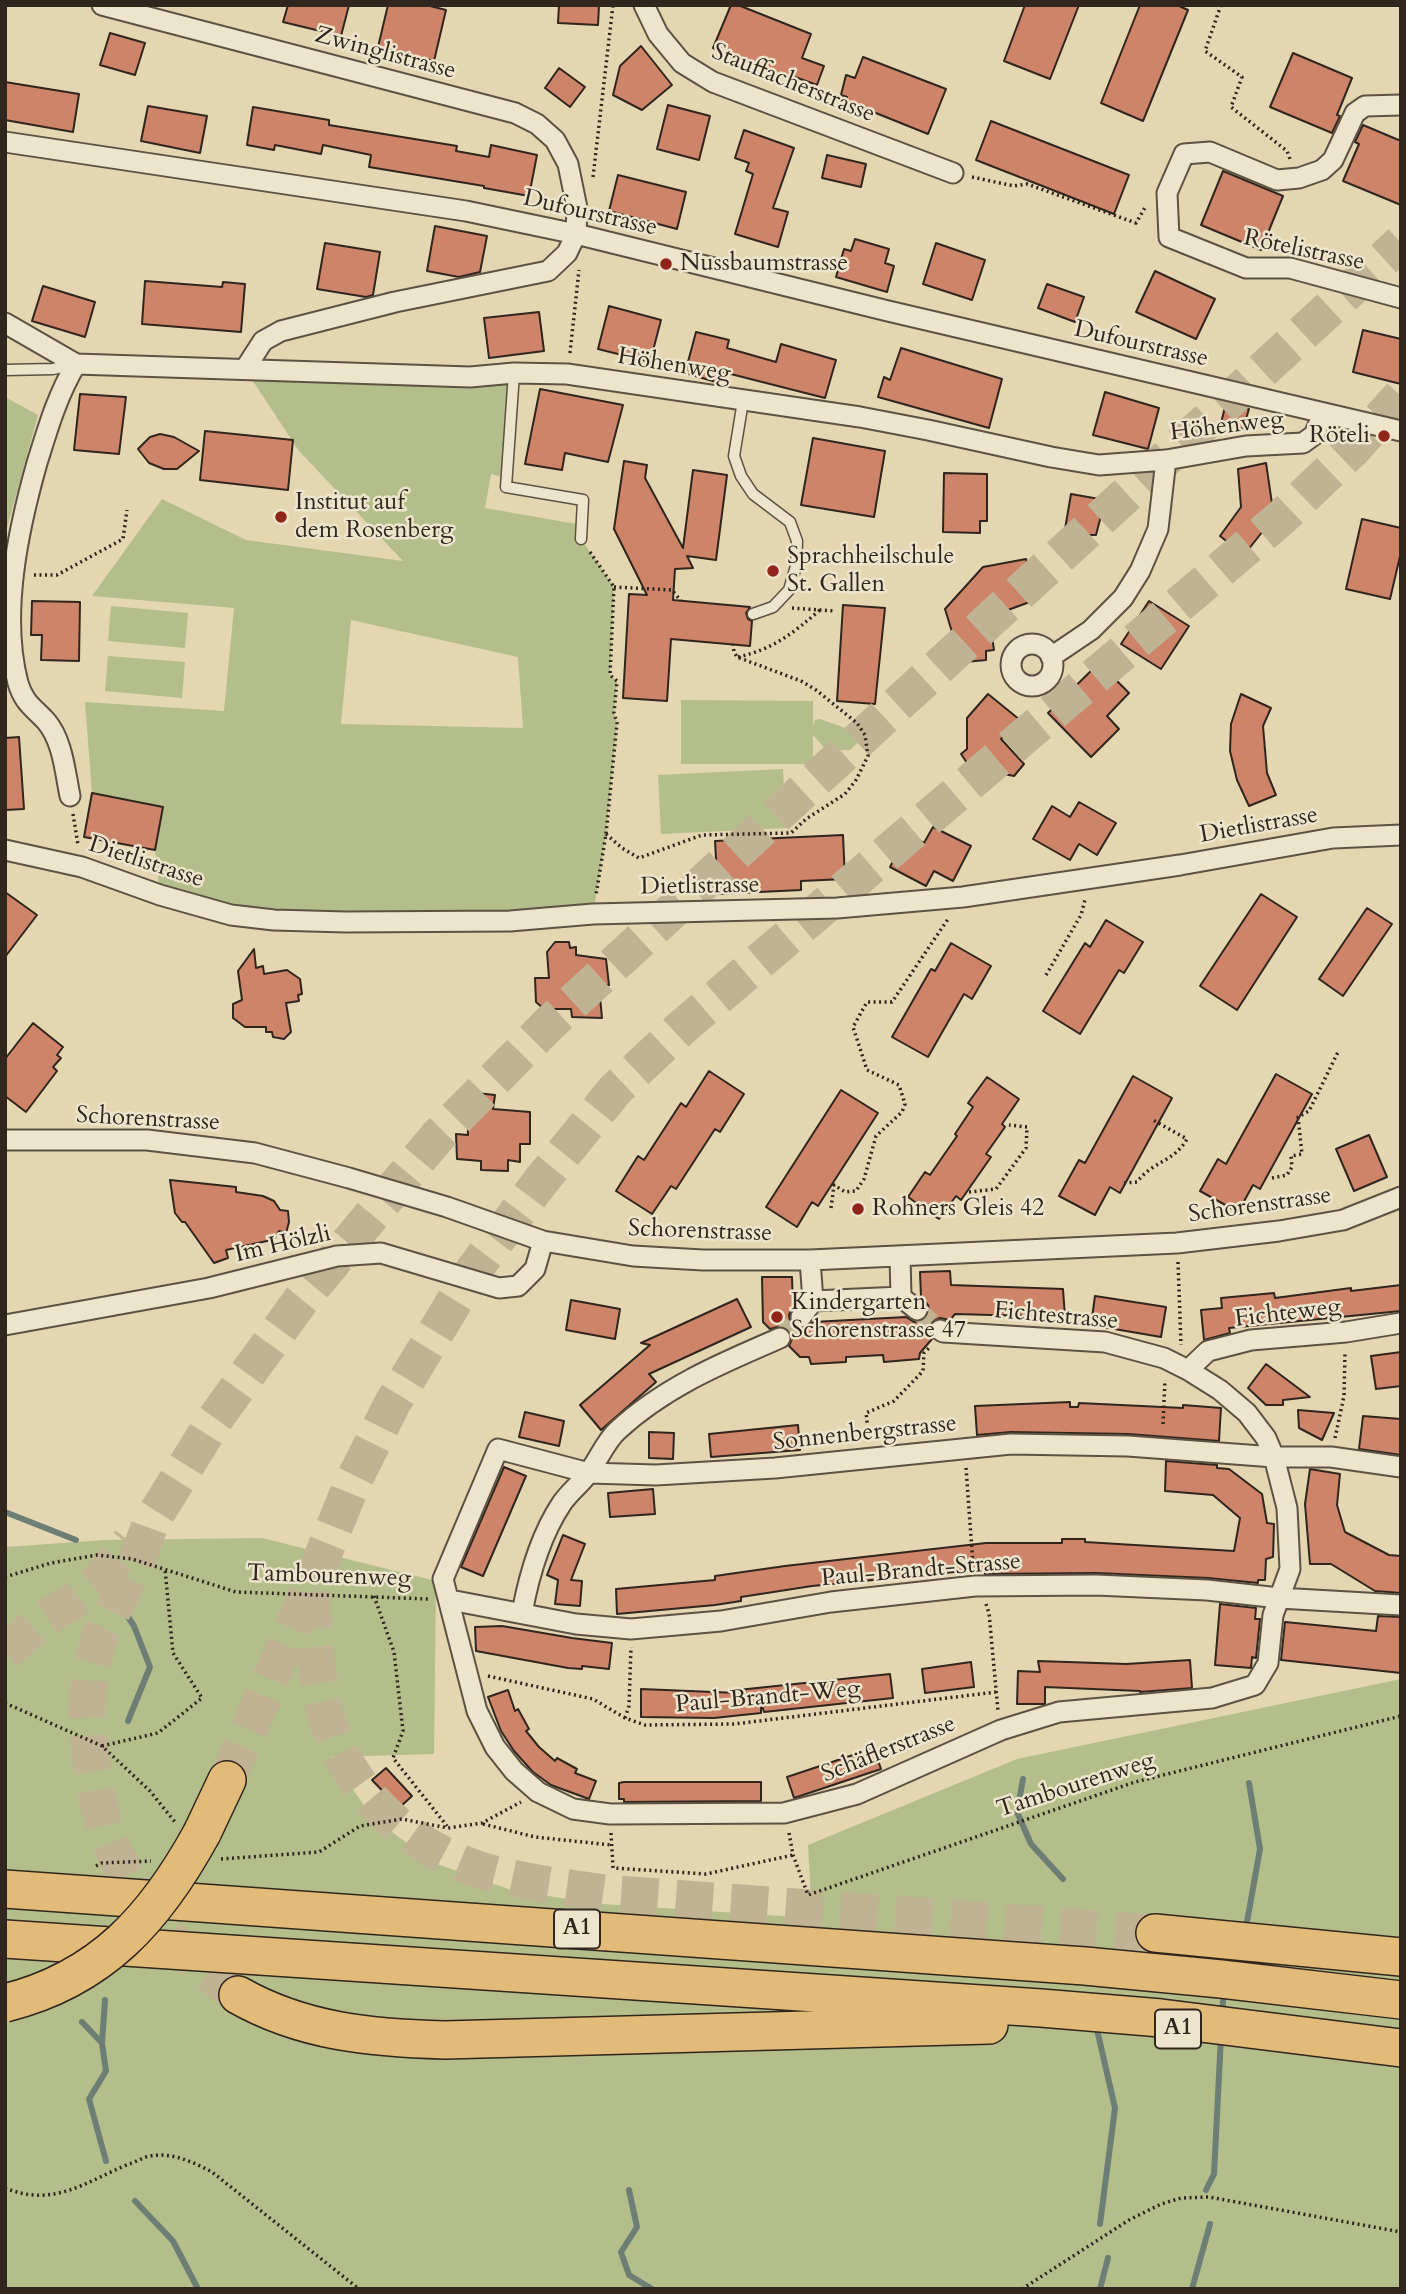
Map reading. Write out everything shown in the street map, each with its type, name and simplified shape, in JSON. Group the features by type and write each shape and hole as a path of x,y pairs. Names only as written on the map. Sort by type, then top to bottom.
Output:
{"highway":[{"path":"5,2003 32,1996 68,1979 99,1960 130,1935 166,1893 198,1841 227,1780"},
{"name":"A1","path":"5,1889 1149,1971 1401,2000"},
{"path":"1155,1933 1401,1956"},
{"name":"A1","path":"5,1938 1040,2017 1120,2026 1315,2038 1401,2048"},
{"name":"A1","path":"238,1995 272,2013 310,2026 362,2036 412,2039 1040,2017"}],"street":[{"name":"Stauffacherstrasse","path":"644,5 658,34 682,63 712,82 953,173"},
{"name":"Zwinglistrasse","path":"108,6 501,110 537,124 555,140 568,164 577,208 576,234"},
{"path":"1299,178 1322,170 1333,160 1355,113 1365,106 1401,105"},
{"name":"Dufourstrasse","path":"5,142 466,211 576,234 888,311 1401,431"},
{"name":"Rötelistrasse","path":"1299,178 1277,180 1210,152 1184,154 1167,194 1169,237 1246,268 1290,268 1401,298"},
{"path":"245,369 263,341 281,331 395,302 548,271 567,253 576,234"},
{"name":"Höhenweg","path":"5,323 76,364 470,377 514,373 567,374 860,417 1100,465 1166,460 1246,446 1303,443 1314,435 1323,414"},
{"path":"70,796 62,754 47,722 27,704 18,685 12,659 9,603 20,523 55,404 76,364"},
{"path":"1051,657 1091,630 1123,597 1140,570 1157,529 1166,460"},
{"name":"Dietlistrasse","path":"5,850 82,867 160,895 231,915 274,920 346,922 510,921 593,914 837,908 963,897 1333,838 1401,835"},
{"name":"Schorenstrasse","path":"5,1140 147,1140 255,1153 435,1204 543,1241 633,1256 703,1260 810,1260 1177,1243 1279,1231 1343,1220 1401,1197"},
{"name":"Im Hölzli","path":"5,1325 209,1288 337,1256 381,1253 499,1288 518,1286 535,1269 543,1241"},
{"path":"900,1256 901,1297"},
{"path":"801,1317 813,1301 810,1260"},
{"path":"813,1301 901,1297 917,1310"},
{"name":"Fichteweg","path":"1188,1370 1208,1351 1251,1340 1346,1332 1401,1323"},
{"name":"Fichtestrasse","path":"942,1331 1105,1342 1165,1359 1220,1390 1247,1413 1266,1438 1274,1457 1287,1508 1290,1569 1279,1598"},
{"path":"522,1614 528,1581 541,1543 562,1503 589,1474 615,1432 692,1377 780,1338"},
{"name":"Sonnenbergstrasse","path":"450,1600 443,1579 498,1449 589,1474 656,1475 775,1468 1011,1444 1128,1446 1274,1457 1331,1457 1401,1466"},
{"name":"Paul-Brandt-Strasse","path":"450,1600 576,1623 631,1629 721,1621 831,1602 975,1586 1096,1585 1207,1590 1279,1598 1401,1605"},
{"name":"Schäflerstrasse","path":"450,1600 477,1711 495,1747 514,1770 538,1792 573,1809 610,1814 784,1813 857,1794 1001,1730 1059,1712 1212,1698 1255,1685 1268,1663 1273,1615 1279,1598"}],"lane":[{"path":"5,370 53,369 76,364"},
{"path":"514,373 506,487 583,500 581,539"},
{"path":"743,401 734,456 741,476 753,494 790,522 797,541 796,566 789,590 773,607 752,614"}],"path":[{"path":"593,179 613,5"},
{"path":"1222,5 1205,51 1242,77 1231,107 1287,151 1299,178"},
{"path":"953,173 1014,186 1027,184 1136,223 1154,193 1167,194"},
{"path":"567,374 580,264 576,234"},
{"path":"12,576 57,575 122,539 127,510"},
{"path":"581,539 614,587 610,675 617,681 614,713 617,723 606,834 593,914"},
{"path":"614,587 672,590 681,601"},
{"path":"773,607 835,611"},
{"path":"737,657 784,640 820,610"},
{"path":"606,834 639,858 702,835 790,833 806,818 845,794 856,780 868,757 865,735 857,723 801,681 737,657 733,644"},
{"path":"70,796 82,867"},
{"path":"1046,975 1081,915 1086,895"},
{"path":"831,1208 834,1185 845,1192 856,1191 864,1179 876,1136 902,1112 905,1104 899,1085 867,1070 853,1027 867,1002 892,1002 950,916"},
{"path":"1272,1178 1287,1175 1292,1167 1292,1156 1302,1154 1298,1117 1309,1111 1339,1050"},
{"path":"1124,1183 1137,1182 1147,1170 1180,1153 1187,1139 1153,1120"},
{"path":"969,1192 996,1189 1026,1148 1027,1127 1009,1125"},
{"path":"1163,1424 1165,1345 1182,1345 1177,1243"},
{"path":"869,1445 866,1413 894,1401 923,1371 924,1353 942,1331"},
{"path":"1336,1434 1344,1396 1346,1332"},
{"path":"966,1472 971,1535"},
{"name":"Tambourenweg","path":"5,1577 51,1563 97,1555 132,1559 236,1592 450,1600"},
{"path":"102,1746 158,1733 202,1698 173,1653 165,1569"},
{"path":"373,1596 394,1652 403,1731 393,1758 448,1828"},
{"path":"989,1609 1001,1730"},
{"path":"625,1718 629,1706 631,1629"},
{"name":"Paul-Brandt-Weg","path":"467,1672 593,1699 625,1718 645,1725 734,1724 996,1692"},
{"path":"5,1703 102,1746 150,1791 175,1822 198,1841 319,1852 360,1826 402,1819 448,1828 482,1824 535,1836 611,1845"},
{"name":"Tambourenweg","path":"784,1813 793,1855 808,1895 1135,1782 1401,1716"},
{"path":"482,1824 538,1792"},
{"path":"610,1814 612,1868 706,1874 793,1855"},
{"path":"102,1863 158,1861"},
{"path":"5,2188 19,2193 45,2196 72,2191 150,2156 186,2158 212,2172 359,2289"},
{"path":"1022,2289 1129,2220 1161,2204 1181,2198 1209,2197 1401,2232"}],"green space":[{"path":"245,369 514,373 507,478 491,474 485,508 582,525 581,539 614,587 610,675 617,681 614,713 617,723 606,834 593,914 346,922 160,895 155,850 163,807 92,793 85,702 224,711 234,608 92,596 162,499 246,540 403,561 299,451","holes":["351,620 518,657 523,728 341,724"]},
{"path":"5,397 38,415 5,535"},
{"path":"111,606 188,613 185,648 108,641"},
{"path":"108,656 185,662 182,698 105,691"},
{"path":"681,700 813,701 813,727 815,720 820,719 854,731 860,740 850,750 827,751 813,735 813,764 681,764"},
{"path":"783,769 786,828 661,834 658,775"},
{"path":"262,1538 436,1581 434,1754 330,1757 373,1818 434,1863 514,1891 602,1904 812,1918 808,1845 1017,1759 1401,1679 1401,2289 5,2289 5,1547 106,1540"}],"building":[{"path":"288,5 349,5 341,36 283,22"},
{"path":"388,5 426,5 446,10 434,61 378,47"},
{"path":"559,5 599,5 598,25 558,23"},
{"path":"731,5 738,5 811,34 802,58 824,66 817,85 795,77 793,80 713,48"},
{"path":"1025,5 1079,5 1050,79 1004,61"},
{"path":"1140,5 1177,5 1188,10 1143,121 1101,103"},
{"path":"110,33 145,43 135,75 100,65"},
{"path":"641,46 672,85 642,110 613,95 620,66"},
{"path":"1293,53 1352,78 1332,133 1270,107"},
{"path":"863,57 946,89 928,134 846,101 847,97 841,95 846,75 855,78"},
{"path":"559,68 585,87 570,107 545,88"},
{"path":"5,82 79,94 73,132 5,120"},
{"path":"668,105 710,116 699,160 657,149"},
{"path":"148,106 207,116 200,153 141,141"},
{"path":"253,107 329,120 329,125 457,146 456,151 489,157 491,145 537,155 529,196 369,167 371,155 323,145 321,154 275,145 274,150 247,145"},
{"path":"991,121 1129,175 1114,214 976,160"},
{"path":"1363,125 1401,141 1401,205 1343,181 1359,144 1355,142"},
{"path":"744,130 794,148 773,208 788,212 778,247 735,234 753,174 746,171 749,163 735,158"},
{"path":"827,155 866,164 861,187 822,178"},
{"path":"1223,171 1283,196 1261,250 1201,225"},
{"path":"618,175 686,192 677,229 609,211"},
{"path":"435,226 487,236 480,272 459,277 427,271"},
{"path":"855,239 889,249 885,263 894,266 887,292 836,277 844,249 851,251"},
{"path":"325,243 380,252 373,295 366,297 317,289"},
{"path":"936,243 985,260 972,300 923,284"},
{"path":"1155,271 1215,299 1196,339 1136,312"},
{"path":"145,281 222,287 223,282 245,284 241,332 142,324"},
{"path":"1047,284 1084,297 1075,322 1038,308"},
{"path":"43,286 95,302 85,337 32,321"},
{"path":"609,306 661,320 650,362 598,349"},
{"path":"539,312 544,351 489,358 484,318"},
{"path":"1363,330 1401,339 1401,384 1353,372"},
{"path":"696,332 729,340 727,348 776,362 781,344 836,360 825,398 719,371 716,382 685,373"},
{"path":"901,348 1002,379 989,428 878,397 884,377 890,380"},
{"path":"540,389 623,405 608,462 565,453 562,470 525,464"},
{"path":"1105,392 1159,408 1148,449 1093,435"},
{"path":"80,394 126,397 119,454 74,450"},
{"path":"1226,403 1249,409 1243,429 1221,423"},
{"path":"205,431 293,440 288,490 200,480"},
{"path":"160,434 174,437 199,451 177,469 164,469 149,463 138,449 150,437"},
{"path":"813,438 885,451 874,517 801,505"},
{"path":"624,461 647,465 645,478 683,548 693,470 727,475 716,560 687,556 693,568 675,569 673,600 750,607 746,613 752,621 750,646 671,639 667,701 623,698 629,594 647,595 614,529"},
{"path":"1266,463 1274,517 1244,555 1220,536 1241,507 1238,469"},
{"path":"944,473 987,474 987,521 980,521 980,533 943,532"},
{"path":"1071,494 1105,500 1096,535 1064,535"},
{"path":"1362,519 1401,528 1401,552 1390,599 1346,589"},
{"path":"1026,559 1035,590 1030,595 1035,600 1008,610 991,630 994,650 986,651 986,660 954,663 950,645 956,645 945,609 983,567"},
{"path":"32,601 80,602 79,661 41,660 42,635 31,635"},
{"path":"1149,601 1189,626 1161,669 1121,644"},
{"path":"843,605 885,608 875,704 837,701"},
{"path":"1099,663 1129,693 1107,716 1119,729 1091,757 1048,713"},
{"path":"988,694 1020,720 1001,739 1024,764 1014,776 999,773 982,785 961,754 967,749 967,718"},
{"path":"1241,694 1271,708 1263,726 1267,773 1276,795 1249,806 1237,780 1230,751 1231,724"},
{"path":"19,737 24,809 5,810 5,738"},
{"path":"92,793 163,807 155,850 84,837"},
{"path":"1079,802 1116,823 1097,855 1079,844 1070,860 1033,839 1052,806 1070,817"},
{"path":"933,827 971,846 953,881 934,871 926,886 890,867 907,834 924,843"},
{"path":"843,835 845,879 801,881 801,890 718,894 715,841"},
{"path":"5,892 37,915 5,957"},
{"path":"1261,894 1297,917 1237,1010 1200,986"},
{"path":"1367,908 1392,924 1343,996 1319,979"},
{"path":"1106,920 1143,942 1124,973 1119,970 1080,1034 1043,1011 1085,943 1090,947"},
{"path":"555,942 569,942 570,948 576,947 576,955 606,959 609,985 599,987 602,1018 572,1017 571,1009 544,1009 536,1002 535,978 549,978 547,952"},
{"path":"951,943 991,966 972,999 964,994 928,1057 892,1037 931,969 935,971"},
{"path":"254,949 256,968 263,966 264,974 287,970 300,979 302,994 298,995 299,1001 286,1003 291,1032 284,1039 273,1037 272,1032 266,1032 266,1027 245,1027 233,1018 233,1004 242,1000 238,971"},
{"path":"33,1023 63,1047 57,1055 61,1058 53,1067 57,1071 26,1112 5,1096 5,1059"},
{"path":"709,1071 744,1094 720,1132 715,1129 676,1189 671,1186 652,1214 616,1191 638,1156 644,1160 681,1103 686,1107"},
{"path":"1276,1074 1312,1094 1260,1189 1253,1185 1238,1212 1200,1191 1218,1159 1226,1164"},
{"path":"1133,1076 1172,1098 1120,1193 1110,1187 1095,1215 1059,1196 1079,1160 1085,1163"},
{"path":"987,1077 1019,1099 1002,1124 1005,1127 986,1154 991,1157 961,1200 956,1196 939,1219 908,1197 925,1172 930,1175 957,1136 955,1134 973,1107 968,1103"},
{"path":"841,1090 878,1113 818,1206 812,1202 797,1227 766,1207"},
{"path":"467,1092 495,1095 493,1109 530,1112 530,1144 520,1144 520,1162 508,1160 508,1171 481,1170 481,1161 457,1159 456,1134 468,1135"},
{"path":"1369,1135 1387,1177 1354,1191 1336,1149"},
{"path":"170,1180 236,1187 236,1192 263,1196 274,1201 280,1210 288,1211 286,1233 279,1231 274,1239 226,1250 228,1258 214,1263 185,1222 175,1213"},
{"path":"950,1271 951,1285 1063,1289 1065,1317 955,1314 950,1320 940,1318 930,1323 928,1330 932,1339 920,1353 919,1359 884,1362 883,1355 846,1357 846,1362 811,1364 809,1357 800,1357 789,1346 792,1339 788,1329 781,1326 770,1329 763,1322 762,1277 792,1277 793,1307 789,1315 793,1326 800,1329 813,1322 906,1317 914,1322 921,1322 929,1311 928,1305 921,1297 920,1272"},
{"path":"1401,1285 1401,1311 1229,1328 1230,1333 1204,1340 1201,1310 1222,1308 1221,1298 1274,1293 1275,1298 1351,1288 1351,1291"},
{"path":"1095,1296 1166,1307 1161,1337 1091,1325"},
{"path":"737,1299 751,1327 649,1374 656,1382 601,1430 580,1405 650,1345 641,1343"},
{"path":"571,1300 620,1309 615,1339 566,1330"},
{"path":"1401,1352 1401,1386 1376,1389 1371,1356"},
{"path":"1266,1364 1310,1397 1283,1400 1283,1405 1266,1405 1248,1388"},
{"path":"1070,1402 1070,1407 1078,1407 1079,1403 1221,1408 1219,1441 1128,1434 1011,1432 977,1435 975,1406"},
{"path":"1298,1410 1334,1413 1322,1440 1299,1428"},
{"path":"525,1412 564,1421 559,1446 519,1437"},
{"path":"1363,1416 1401,1419 1401,1455 1359,1449"},
{"path":"798,1425 800,1450 711,1457 709,1434"},
{"path":"649,1432 674,1433 673,1459 649,1458"},
{"path":"1166,1461 1217,1465 1217,1468 1229,1469 1262,1494 1267,1523 1274,1524 1273,1557 1266,1559 1265,1580 1258,1580 1258,1583 1096,1573 985,1574 985,1569 812,1586 741,1597 741,1601 715,1605 617,1614 616,1589 715,1580 715,1576 785,1566 986,1543 1062,1543 1062,1539 1085,1539 1085,1542 1234,1551 1240,1518 1213,1495 1165,1491"},
{"path":"504,1467 526,1476 483,1576 461,1567"},
{"path":"1310,1469 1340,1474 1337,1505 1345,1532 1389,1555 1401,1556 1401,1593 1375,1591 1331,1564 1310,1564 1305,1504"},
{"path":"653,1489 655,1514 610,1517 608,1493"},
{"path":"563,1535 585,1544 571,1580 582,1581 580,1606 555,1604 558,1580 547,1575"},
{"path":"1220,1604 1256,1608 1255,1619 1260,1619 1256,1658 1252,1657 1251,1668 1215,1665"},
{"path":"1378,1616 1401,1617 1401,1673 1281,1660 1285,1622 1376,1631"},
{"path":"502,1626 612,1643 609,1669 582,1666 582,1669 568,1668 476,1651 475,1627"},
{"path":"1190,1660 1192,1688 1140,1692 1045,1687 1045,1704 1017,1704 1018,1671 1040,1672 1038,1661 1126,1664"},
{"path":"971,1662 974,1687 925,1693 922,1669"},
{"path":"890,1674 893,1698 764,1712 761,1702 761,1713 714,1718 641,1717 641,1689 738,1693 738,1690"},
{"path":"508,1690 515,1711 518,1709 529,1729 526,1731 539,1747 555,1761 557,1758 577,1769 575,1773 596,1781 589,1799 551,1785 533,1772 514,1751 501,1731 488,1697"},
{"path":"874,1748 881,1769 794,1798 787,1777"},
{"path":"386,1768 412,1796 399,1808 372,1780"},
{"path":"761,1782 761,1801 624,1802 624,1799 619,1799 619,1783"}],"waterway":[{"path":"5,1512 76,1540"},
{"path":"97,1569 134,1626 150,1667 128,1721"},
{"path":"1023,1779 1017,1812 1031,1844 1063,1879"},
{"path":"1244,1928 1260,1849 1249,1783"},
{"path":"1222,2014 1224,1990"},
{"path":"102,2043 105,2000"},
{"path":"82,2022 102,2043 106,2071 89,2099 106,2161"},
{"path":"1096,2025 1115,2108 1100,2224"},
{"path":"1206,2190 1214,2174 1221,2036"},
{"path":"629,2190 637,2227 621,2252 629,2275 652,2289"},
{"path":"135,2201 173,2241 198,2289"},
{"path":"1192,2289 1210,2224"},
{"path":"1100,2289 1108,2258"}],"tunnel":[{"path":"238,1995 197,1964 166,1934 134,1892 105,1830 89,1747 87,1709 90,1671 100,1636 135,1566 151,1522 215,1419 301,1300 437,1137 550,1023 1401,243"},
{"path":"227,1780 351,1486 392,1404 473,1271 615,1090 680,1029 1281,518 1351,451 1401,396"},
{"path":"917,1310 940,1330"},
{"path":"780,1338 801,1317"},
{"path":"5,1652 45,1618 98,1582 130,1542"},
{"path":"311,1592 323,1703 337,1745 350,1770 384,1813 428,1847 453,1860 511,1878 605,1893 1155,1933"}],"place":[{"name":"Nussbaumstrasse","path":"666,264"},
{"name":"Röteli","path":"1384,436"},
{"name":"Institut auf dem Rosenberg","path":"281,517"},
{"name":"Sprachheilschule St. Gallen","path":"773,571"},
{"name":"Rohners Gleis 42","path":"858,1209"},
{"name":"Kindergarten Schorenstrasse 47","path":"777,1317"}]}
